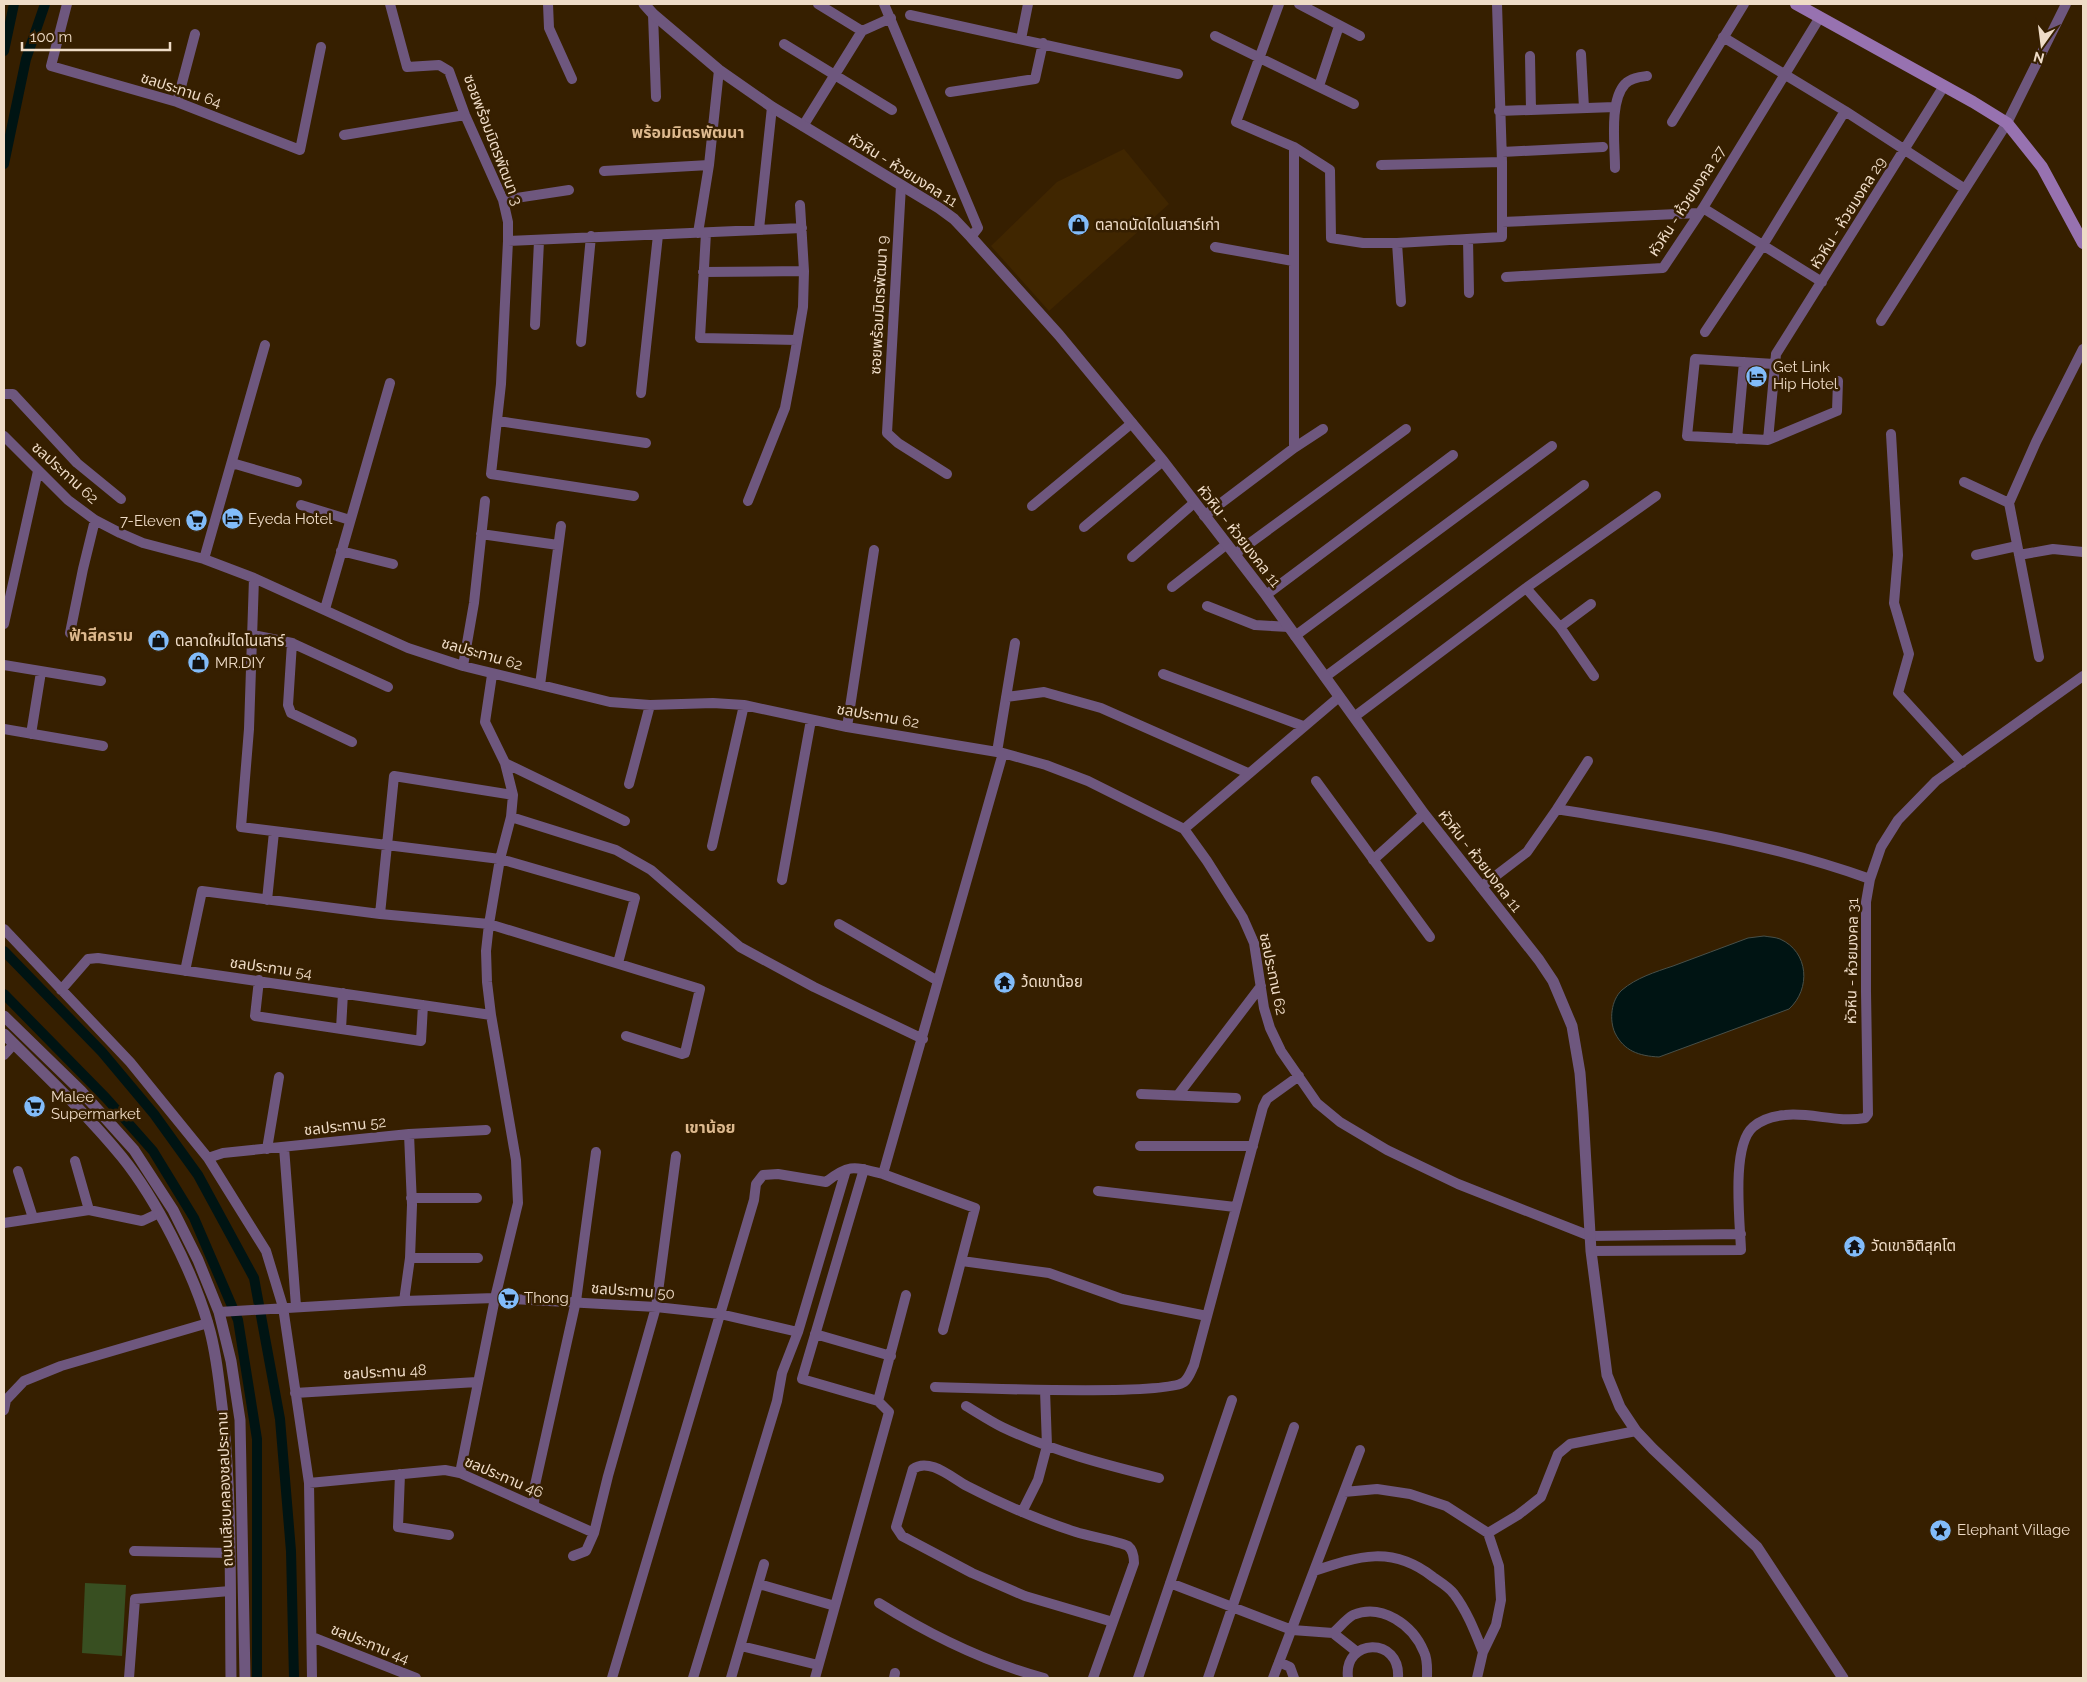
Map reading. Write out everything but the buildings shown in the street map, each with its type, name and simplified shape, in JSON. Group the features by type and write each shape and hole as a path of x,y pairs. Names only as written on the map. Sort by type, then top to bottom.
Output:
{"main road":[{"path":"1796,4 2007,123 2042,167 2083,243"}],"street":[{"name":"ชลประทาน 64","path":"67,4 51,66 177,102 300,150 321,47"},
{"name":"ซอยพร้อมมิตรพัฒนา 3","path":"390,4 406,67 439,65 449,71 465,115 503,200 508,222 502,384 491,474 634,496"},
{"path":"548,4 549,28 572,79"},
{"name":"หัวหิน - ห้วยมงคล 11","path":"644,4 653,14 719,70 772,107 939,208 954,219 971,237 1059,335 1163,461 1266,595 1424,814 1553,981 1572,1026 1580,1073 1591,1251 1607,1375 1620,1407 1636,1431 1653,1449 1757,1547 1843,1678"},
{"path":"818,4 862,32"},
{"path":"884,4 978,228 971,237"},
{"path":"1021,39 1028,4"},
{"path":"1279,4 1236,122 1294,147 1330,170 1331,238 1363,243 1502,237 1502,157 1497,4"},
{"path":"1299,4 1360,36"},
{"path":"1672,122 1744,4"},
{"path":"1881,321 2007,123 2066,4"},
{"path":"653,14 656,98"},
{"path":"910,15 1178,74"},
{"name":"หัวหิน - ห้วยมงคล 27","path":"1506,277 1663,268 1701,211 1820,17"},
{"path":"803,126 862,32 891,18"},
{"path":"1319,86 1339,26"},
{"path":"177,102 195,34"},
{"path":"1215,36 1354,104"},
{"path":"1723,37 1845,111 1965,189"},
{"path":"950,92 1035,79 1043,43"},
{"path":"784,44 892,110"},
{"path":"1581,54 1584,108"},
{"path":"1530,56 1530,110"},
{"path":"719,70 702,233 703,272 700,338 797,340"},
{"path":"1615,168 1615,107 1626,83 1638,77 1647,76"},
{"name":"หัวหิน - ห้วยมงคล 29","path":"1775,359 1944,86"},
{"path":"759,230 772,107"},
{"path":"1499,111 1615,107"},
{"path":"1706,332 1763,245 1845,111"},
{"path":"344,135 465,115"},
{"path":"1294,147 1294,448"},
{"path":"1381,165 1502,157 1603,147"},
{"path":"604,171 709,166"},
{"name":"ซอยพร้อมมิตรพัฒนา 9","path":"901,186 886,427 890,437 947,474"},
{"path":"503,200 569,190"},
{"path":"748,501 785,408 803,307 804,271 800,205"},
{"path":"1502,222 1701,211 1763,245 1822,282"},
{"path":"508,241 802,228"},
{"path":"641,393 658,235"},
{"path":"581,342 591,236"},
{"path":"1468,239 1469,293"},
{"path":"535,325 539,241"},
{"path":"1397,243 1401,302"},
{"path":"1215,247 1293,261"},
{"path":"703,272 804,271"},
{"path":"204,559 265,345"},
{"path":"2039,657 2009,502 2036,442 2083,349"},
{"path":"1768,440 1775,359 1744,362 1695,359 1687,436 1768,440 1837,411 1838,381"},
{"path":"1737,439 1744,362"},
{"path":"325,609 390,383"},
{"path":"4,394 13,394 77,463 121,499"},
{"path":"498,421 646,443"},
{"path":"1032,506 1132,423"},
{"path":"1204,516 1294,448 1323,429"},
{"path":"1235,554 1406,429"},
{"path":"1891,434 1898,554 1894,603 1909,654 1898,693 1962,763"},
{"name":"ชลประทาน 62","path":"4,436 68,500 96,520 120,533 143,543 204,559 254,578 408,648 492,675 610,702 650,705 713,703 744,705 848,727 1000,752 1046,765 1088,781 1184,829 1243,918 1254,943 1270,1028 1281,1051 1317,1103 1340,1122 1388,1150 1458,1184 1590,1236"},
{"path":"1207,606 1256,625 1292,632 1552,446"},
{"path":"1266,595 1453,455"},
{"path":"1084,527 1163,461"},
{"path":"232,463 297,482"},
{"path":"4,624 38,471"},
{"path":"1964,482 2009,502"},
{"path":"1324,677 1584,485"},
{"path":"1354,716 1526,588 1656,496"},
{"path":"463,666 474,602 485,501"},
{"path":"1132,557 1194,503"},
{"path":"301,505 350,520"},
{"path":"70,633 82,569 96,520"},
{"path":"540,685 561,526"},
{"path":"481,534 558,544"},
{"path":"1172,587 1227,544"},
{"path":"1976,555 2053,549 2083,552"},
{"path":"848,727 874,550"},
{"path":"341,551 393,564"},
{"path":"254,578 249,729 241,827 500,859 635,898 618,963"},
{"path":"1526,588 1560,627 1594,676"},
{"path":"1560,627 1591,604"},
{"path":"253,635 292,642 388,687"},
{"path":"292,642 288,705 292,714 352,742"},
{"path":"884,1174 1000,752 1006,697 1015,643"},
{"path":"4,665 101,680"},
{"path":"31,734 41,672"},
{"path":"1163,674 1304,726"},
{"path":"460,1474 477,1382 518,1203 516,1160 491,1015 486,951 488,924 514,795 505,763 485,722 492,675"},
{"name":"หัวหิน - ห้วยมงคล 31","path":"1741,1234 1738,1169 1746,1136 1752,1127 1763,1120 1785,1114 1846,1120 1865,1118 1868,1114 1866,902 1870,879 1881,847 1898,820 1936,781 2083,676"},
{"path":"1006,697 1044,692 1101,708 1248,773"},
{"path":"1184,829 1339,697"},
{"path":"629,784 650,705"},
{"path":"712,846 744,705"},
{"path":"782,880 810,720"},
{"path":"4,729 103,746"},
{"path":"1481,887 1527,852 1588,761"},
{"path":"505,763 625,821"},
{"path":"380,914 394,776 514,795"},
{"path":"1316,781 1430,937"},
{"path":"1557,809 1719,837 1823,862 1870,879"},
{"path":"1374,860 1424,814"},
{"path":"511,817 616,850 651,870 740,947 814,987 922,1039"},
{"path":"267,900 274,832"},
{"path":"185,971 202,891 380,914 488,924 700,989 685,1053 682,1054 626,1036"},
{"path":"839,924 938,981"},
{"path":"4,929 130,1062 208,1158 266,1252 284,1307 309,1483 312,1678"},
{"name":"ชลประทาน 54","path":"61,990 88,959 93,958 260,980 491,1015"},
{"path":"260,980 255,1016 421,1041 423,1004"},
{"path":"1178,1095 1262,986"},
{"path":"342,1028 344,993"},
{"name":"ถนนเลียบคลองชลประทาน","path":"4,1016 81,1091 134,1150 173,1210 198,1260 219,1312 231,1361 240,1420 245,1678"},
{"name":"ถนนเลียบคลองชลประทาน","path":"4,1034 71,1100 123,1158 159,1213 186,1266 208,1323 217,1363 228,1461 231,1678"},
{"path":"4,1055 14,1044"},
{"path":"935,1387 1045,1390 1173,1386 1184,1382 1194,1365 1263,1107 1267,1098 1299,1076"},
{"path":"267,1149 279,1077"},
{"path":"1141,1094 1236,1098"},
{"name":"ชลประทาน 52","path":"208,1158 223,1152 409,1134 486,1130"},
{"path":"404,1301 410,1258 409,1134"},
{"path":"1140,1146 1253,1146"},
{"path":"284,1147 296,1306"},
{"path":"534,1505 535,1485 576,1301 596,1152"},
{"path":"573,1556 586,1550 594,1532 656,1307 676,1156"},
{"path":"75,1161 89,1210"},
{"path":"612,1678 759,1179 763,1175 778,1174 826,1182 836,1174 855,1167 884,1174 975,1208 942,1330"},
{"path":"815,1678 889,1412 878,1401 802,1379 864,1169"},
{"path":"694,1678 777,1401 782,1373 798,1332 846,1170"},
{"path":"18,1171 33,1218"},
{"path":"1098,1191 1235,1207"},
{"path":"411,1198 478,1198"},
{"path":"4,1223 89,1210 142,1221 159,1213"},
{"path":"1590,1236 1741,1234 1741,1250 1591,1251"},
{"path":"410,1258 478,1258"},
{"path":"962,1261 1049,1273 1122,1299 1207,1316"},
{"path":"878,1401 906,1295"},
{"name":"ชลประทาน 50","path":"219,1312 296,1306 495,1298 576,1301 720,1314 798,1332"},
{"path":"4,1410 6,1400 24,1382 61,1366 208,1323"},
{"path":"815,1334 890,1356"},
{"name":"ชลประทาน 48","path":"295,1393 477,1382"},
{"path":"1022,1512 1038,1480 1046,1446 1045,1390"},
{"path":"1138,1678 1232,1400"},
{"path":"966,1406 1001,1427 1046,1446 1107,1465 1159,1478"},
{"path":"1208,1678 1294,1427"},
{"path":"1488,1533 1518,1515 1541,1497 1558,1454 1570,1444 1636,1431"},
{"path":"1273,1678 1360,1450"},
{"path":"1093,1678 1113,1622 1134,1563 1134,1554 1128,1546 1076,1532 1022,1512 930,1466 922,1464 913,1469 896,1527 902,1536 998,1585 1025,1596 1113,1622"},
{"name":"ชลประทาน 46","path":"309,1483 445,1470 460,1474 594,1532"},
{"path":"400,1474 398,1527 448,1535"},
{"path":"1344,1492 1377,1489 1410,1494 1446,1506 1488,1533 1499,1566 1501,1600 1496,1625 1483,1652 1477,1678"},
{"path":"134,1551 229,1553"},
{"path":"1314,1571 1353,1558 1387,1556 1420,1566 1453,1592 1467,1616 1483,1652"},
{"path":"731,1678 764,1564"},
{"path":"1170,1583 1292,1630 1333,1633 1357,1652"},
{"path":"759,1584 835,1606"},
{"path":"129,1678 135,1599 230,1591"},
{"path":"879,1603 910,1623 953,1645 994,1662 1044,1678"},
{"path":"1333,1633 1352,1616 1375,1612 1394,1617 1412,1632 1424,1652 1427,1678"},
{"name":"ชลประทาน 44","path":"312,1637 416,1678"},
{"path":"741,1646 818,1665"},
{"path":"1348,1678 1351,1659 1357,1652 1365,1648 1383,1648 1391,1654 1396,1662 1398,1678"},
{"path":"1279,1662 1290,1667 1294,1678"}],"shaded area":[{"name":"ตลาดนัดไดโนเสาร์เก่า","path":"1124,149 1169,204 1049,311 991,246 1057,182"},
{"path":"1764,936 1780,939 1790,945 1797,953 1801,962 1804,971 1801,991 1789,1009 1659,1057 1639,1054 1628,1048 1619,1039 1613,1028 1612,1010 1618,994 1627,986 1653,973 1748,938"}],"green space":[{"path":"85,1583 126,1585 122,1656 82,1653"}],"waterway":[{"path":"4,51 14,4"},
{"path":"4,164 26,59 45,4"},
{"path":"4,951 102,1052 154,1114 198,1175 254,1278 280,1419 291,1551 294,1678"},
{"path":"4,994 106,1098 153,1151 194,1218 238,1320 257,1439 257,1678"}],"place":[{"name":"ตลาดนัดไดโนเสาร์เก่า","path":"1079,225"},
{"name":"Get Link Hip Hotel","path":"1757,376"},
{"name":"Eyeda Hotel","path":"232,519"},
{"name":"7-Eleven","path":"197,521"},
{"name":"ตลาดใหม่ไดโนเสาร์","path":"159,641"},
{"name":"MR.DIY","path":"199,663"},
{"name":"ว้ดเขาน้อย","path":"1005,982"},
{"name":"Malee Supermarket","path":"35,1106"},
{"name":"วัดเขาอิติสุคโต","path":"1855,1246"},
{"name":"Thong","path":"508,1298"},
{"name":"Elephant Village","path":"1941,1530"}],"district":[{"name":"พร้อมมิตรพัฒนา","path":"688,132"},
{"name":"ฟ้าสีคราม","path":"101,635"},
{"name":"เขาน้อย","path":"710,1127"}]}
